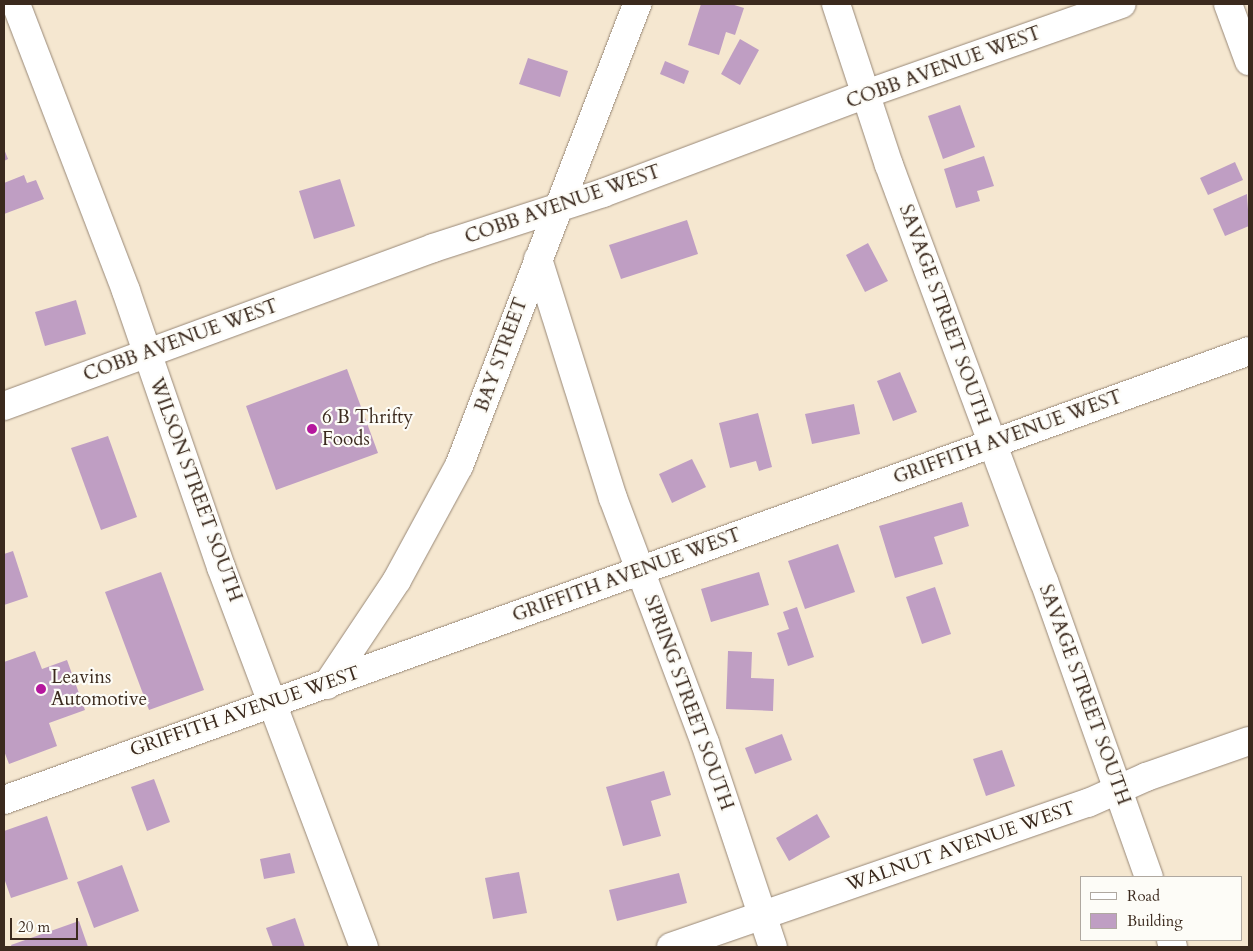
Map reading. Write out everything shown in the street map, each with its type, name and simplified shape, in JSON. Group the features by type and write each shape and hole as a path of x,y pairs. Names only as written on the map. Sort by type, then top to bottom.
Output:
{"street":[{"name":"BAY STREET","path":"327,685 398,580 459,466 637,4"},
{"name":"SAVAGE STREET SOUTH","path":"836,4 866,94 991,444 1149,876"},
{"name":"COBB AVENUE WEST","path":"4,406 433,248 560,207 866,94 1122,4"},
{"path":"1228,4 1249,61"},
{"name":"WILSON STREET SOUTH","path":"16,7 126,291 146,354 221,567 274,703 364,947"},
{"name":"SPRING STREET SOUTH","path":"538,259 640,571 704,743 773,947"},
{"name":"GRIFFITH AVENUE WEST","path":"4,800 146,746 327,685 1249,351"},
{"name":"WALNUT AVENUE WEST","path":"671,947 1118,790 1249,741"}],"building":[{"path":"701,4 731,4 744,8 735,35 726,32 719,55 688,45"},
{"path":"740,39 759,50 740,85 721,74"},
{"path":"528,58 568,71 560,97 519,84"},
{"path":"665,61 689,71 684,84 660,74"},
{"path":"960,105 975,147 943,159 928,116"},
{"path":"4,149 8,159 4,161"},
{"path":"984,156 994,186 977,191 980,201 956,208 944,169"},
{"path":"1235,162 1243,180 1208,195 1200,178"},
{"path":"24,175 27,183 36,180 44,199 4,214 4,183"},
{"path":"340,179 355,226 314,239 299,191"},
{"path":"1247,194 1249,226 1225,236 1213,209"},
{"path":"687,220 698,254 621,279 609,245"},
{"path":"868,243 888,281 865,292 846,255"},
{"path":"76,300 86,334 45,346 35,312"},
{"name":"6 B Thrifty Foods","path":"347,369 378,453 276,490 246,406"},
{"path":"900,372 917,412 893,421 877,381"},
{"path":"854,404 860,434 812,444 805,414"},
{"path":"758,413 772,467 759,471 756,461 730,468 719,423"},
{"path":"108,436 137,517 101,530 71,448"},
{"path":"692,459 706,487 672,503 659,474"},
{"path":"962,502 969,526 934,537 943,564 895,578 879,526"},
{"path":"838,544 855,592 805,609 788,561"},
{"path":"13,551 28,597 4,605 4,554"},
{"path":"161,572 204,690 149,710 105,592"},
{"path":"759,572 769,605 711,622 701,589"},
{"path":"935,587 951,634 922,644 906,597"},
{"path":"797,607 814,657 788,666 777,633 789,629 783,612"},
{"name":"Leavins Automotive","path":"35,651 42,669 67,660 85,710 49,723 57,746 9,764 4,751 4,662"},
{"path":"728,651 752,652 751,678 774,679 773,711 726,709"},
{"path":"782,734 792,760 755,774 745,748"},
{"path":"1002,750 1015,786 986,796 973,759"},
{"path":"664,771 671,795 651,801 661,836 623,846 606,787"},
{"path":"154,779 170,822 147,831 131,787"},
{"path":"817,814 830,837 789,861 776,838"},
{"path":"47,816 68,879 11,898 4,878 4,831"},
{"path":"290,853 295,873 264,879 260,859"},
{"path":"122,865 139,911 94,928 77,882"},
{"path":"519,872 527,913 493,919 485,878"},
{"path":"679,873 687,903 617,921 609,890"},
{"path":"295,918 305,947 273,947 266,928"},
{"path":"79,921 88,947 12,947 11,945"}],"place":[{"name":"6 B Thrifty Foods","path":"312,429"},
{"name":"Leavins Automotive","path":"41,689"}]}
